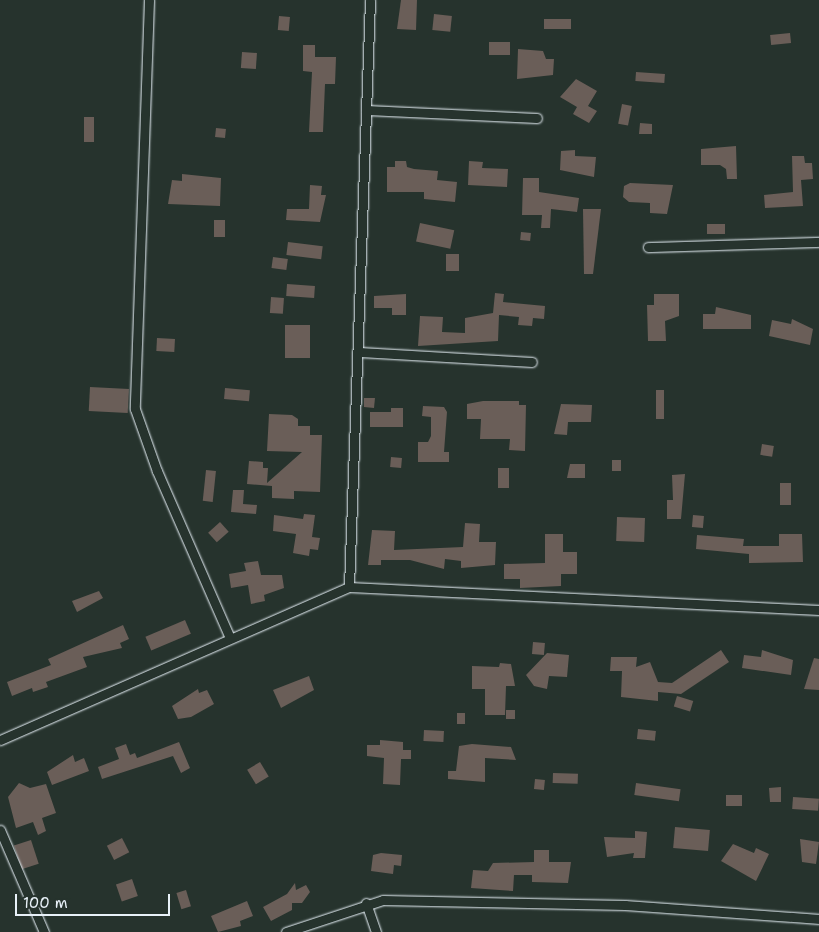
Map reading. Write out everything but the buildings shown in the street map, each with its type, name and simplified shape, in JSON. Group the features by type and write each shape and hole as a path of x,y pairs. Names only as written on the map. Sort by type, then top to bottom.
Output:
{"street":[{"path":"149,0 135,409 157,471 230,638"},
{"path":"349,587 360,352 370,0"},
{"path":"366,110 537,118"},
{"path":"648,247 819,242"},
{"path":"360,352 532,362"},
{"path":"0,740 349,587 819,610"},
{"path":"0,830 44,932"},
{"path":"286,932 366,903 384,900 625,905 819,919"},
{"path":"366,903 376,932"}]}
